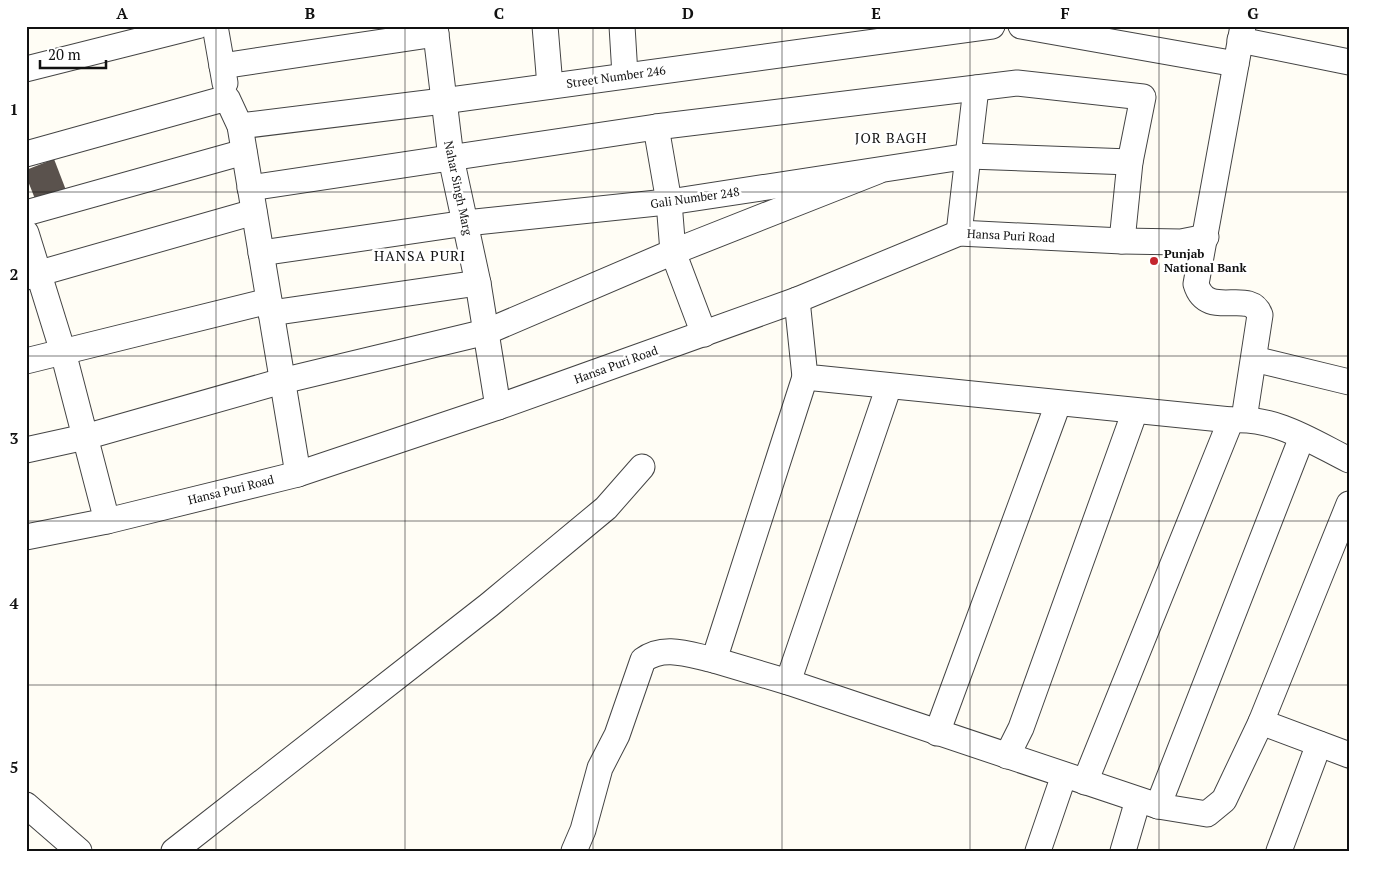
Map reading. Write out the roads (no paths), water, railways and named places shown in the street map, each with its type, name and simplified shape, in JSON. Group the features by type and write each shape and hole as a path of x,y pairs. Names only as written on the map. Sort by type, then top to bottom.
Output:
{"street":[{"path":"26,69 197,26"},
{"path":"215,26 227,98 240,126 298,474"},
{"path":"545,26 550,86"},
{"path":"622,26 625,75"},
{"name":"Street Number 246","path":"240,126 443,101 625,75 851,35 992,26"},
{"path":"1021,26 1240,43 1349,62"},
{"path":"222,66 435,30"},
{"name":"Nahar Singh Marg","path":"435,30 450,158 478,283 498,407"},
{"path":"1038,851 1074,778 1238,420 1254,360 1260,315 1258,309 1252,304 1209,301 1199,293 1196,284 1206,238 1240,43"},
{"path":"250,188 656,128 1017,83 1143,98 1130,162 1122,241"},
{"path":"959,233 976,88"},
{"path":"26,154 227,98"},
{"path":"656,128 669,202 673,252 704,334"},
{"path":"26,213 244,152"},
{"name":"Gali Number 248","path":"260,253 466,223 669,202 969,156 1130,162"},
{"path":"26,450 85,437 282,381 486,332 673,252 878,171"},
{"path":"32,276 254,212"},
{"path":"26,233 32,276 63,352 106,521"},
{"name":"Hansa Puri Road","path":"26,537 106,521 298,474 498,407 704,334 797,300 959,233 1122,241 1181,242 1206,238"},
{"path":"26,362 63,352 270,307 478,283"},
{"path":"714,660 805,377 797,300"},
{"path":"1254,360 1349,382"},
{"path":"805,377 1278,425 1349,460"},
{"path":"788,682 889,386"},
{"path":"936,733 1058,404"},
{"path":"1007,756 1021,728 1135,411"},
{"path":"1123,851 1148,803 1302,437"},
{"path":"174,851 489,605 606,508 642,467"},
{"path":"574,851 583,830 600,768 617,735 643,660 652,653 671,651 714,660 788,682 1148,803 1207,814 1224,800 1261,722 1349,504"},
{"path":"1261,722 1349,755"},
{"path":"1280,851 1319,744"},
{"path":"26,806 79,851"}],"place":[{"name":"Punjab National Bank","path":"1154,261"}],"district":[{"name":"JOR BAGH","path":"891,138"},
{"name":"HANSA PURI","path":"420,256"}]}
